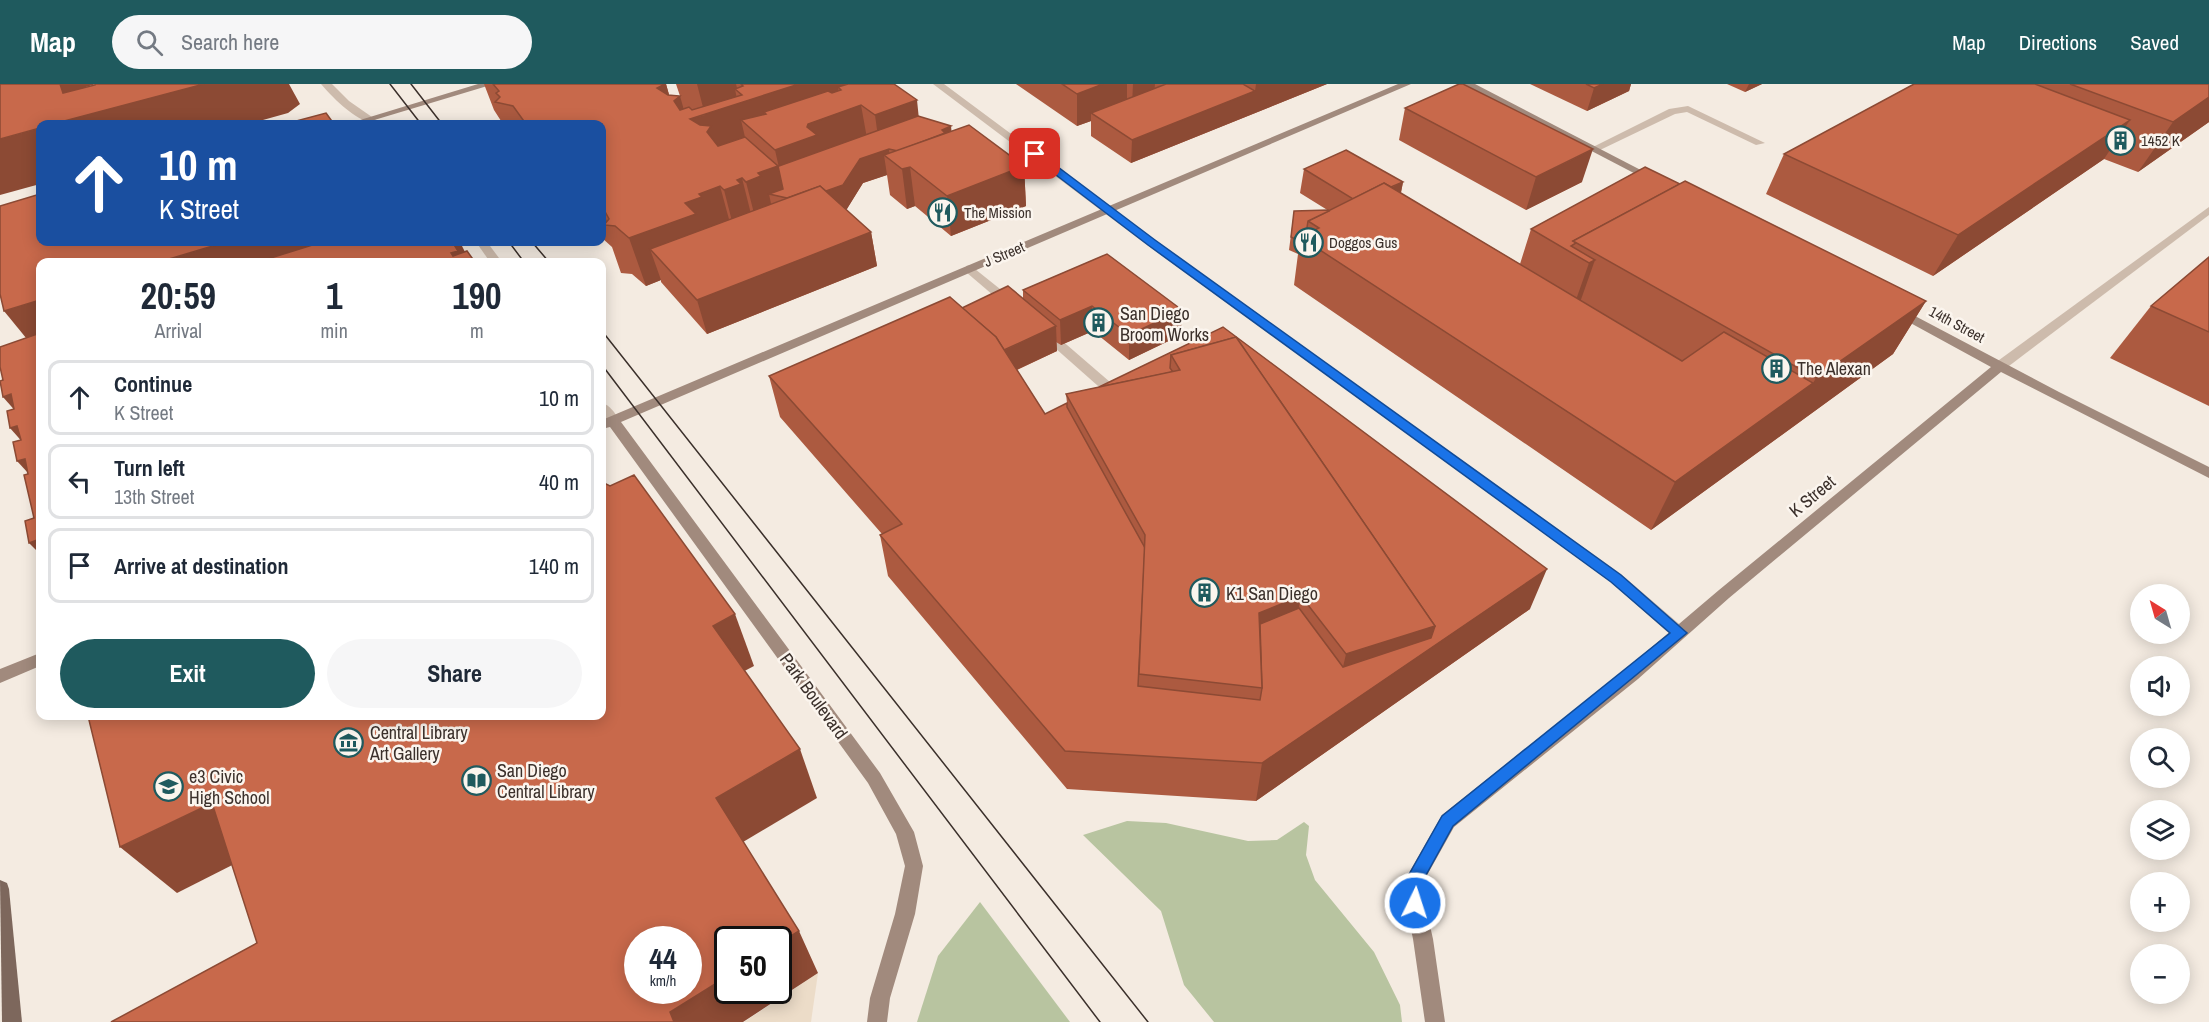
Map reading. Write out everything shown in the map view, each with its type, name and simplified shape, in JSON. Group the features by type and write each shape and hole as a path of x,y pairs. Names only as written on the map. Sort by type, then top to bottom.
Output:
{"main road":[{"path":"380,120 489,84"},
{"name":"J Street","path":"606,417 970,269 1406,84"},
{"path":"1468,84 1669,187"},
{"name":"14th Street","path":"1887,305 2000,366 2209,473"},
{"name":"K Street","path":"1435,1022 1411,885 1448,821 1680,633 2000,366"},
{"name":"Park Boulevard","path":"606,418 874,778 905,832 914,866 905,914 880,998 877,1022"},
{"path":"0,676 36,661"},
{"path":"0,889 12,1022"}],"street":[{"path":"326,84 345,103 371,120"},
{"path":"938,84 1616,578 1680,633"},
{"path":"1596,148 1673,111 1688,109 1760,143"},
{"name":"K Street","path":"2000,366 2209,210"},
{"path":"970,269 1120,398"}],"green space":[{"path":"1127,821 1166,823 1248,841 1277,840 1304,822 1309,826 1306,855 1315,880 1374,952 1400,1005 1402,1022 1214,1022 1184,985 1161,911 1083,835"},
{"path":"980,902 1070,1022 917,1022 938,956"}],"shaded area":[{"path":"818,973 811,1022 744,1022 771,1004 792,1004 792,990"}],"building":[{"path":"0,84 60,84 63,93 95,84 204,84 68,120 36,120 36,129 0,139"},
{"path":"493,84 665,84 657,88 668,95 680,96 674,101 680,110 689,107 692,110 742,95 735,89 743,86 741,84 799,84 690,119 700,125 711,126 707,132 718,146 745,137 778,166 758,173 761,176 746,182 742,178 737,180 741,184 724,190 720,186 699,194 702,197 685,203 696,214 629,238 615,226 606,225 609,219 606,213 606,120 523,120 513,106 495,102 500,97 496,93 499,91"},
{"path":"848,84 894,84 917,100 875,115 861,105 808,124 807,127 817,135 775,150 741,120 766,114 764,112 828,91 832,93 841,90 838,87"},
{"path":"1062,84 1103,84 1077,94"},
{"path":"1166,84 1243,84 1255,91 1132,140 1091,113"},
{"path":"1459,84 1593,149 1536,177 1405,108"},
{"path":"1586,84 1603,84 1594,88"},
{"path":"1914,84 2035,84 2130,120 1958,235 1784,154"},
{"path":"2070,84 2209,84 2209,97 2173,122"},
{"path":"326,113 331,120 300,120"},
{"path":"918,116 951,126 942,130 945,133 898,151 889,149 860,159 843,185 826,191 820,186 787,198 769,194 783,189 778,166"},
{"path":"969,125 1024,166 947,196 910,167 902,169 884,155"},
{"path":"1346,150 1403,182 1391,187 1384,183 1353,199 1304,169"},
{"path":"1645,167 1680,184 1573,241 1576,243 1571,246 1595,260 1589,263 1531,229"},
{"path":"1685,181 1926,301 1816,378 1573,241"},
{"path":"1384,183 1682,361 1724,332 1813,383 1675,482 1300,237 1319,228 1308,221"},
{"path":"820,186 871,232 697,300 650,249"},
{"path":"36,195 36,246 213,246 172,258 36,258 36,301 4,311 0,294 0,206"},
{"path":"1294,211 1329,211 1308,221 1306,234 1300,237 1300,241 1291,237"},
{"path":"309,246 455,246 458,251 451,253 453,256 467,251 472,258 271,258"},
{"path":"1107,254 1182,310 1129,335 1092,306 1060,320 1023,290"},
{"path":"2209,257 2209,332 2151,306"},
{"path":"1008,286 1056,326 1004,350 996,337 962,308"},
{"path":"950,297 996,337 1045,414 1067,403 1067,407 1145,548 1138,686 1260,700 1262,688 1260,624 1299,608 1343,667 1431,638 1435,626 1236,337 1171,355 1170,368 1173,372 1099,387 1223,327 1547,569 1262,763 1065,751 880,535 902,524 769,376"},
{"path":"36,334 36,540 29,543 25,521 34,518 24,475 28,474 25,459 17,461 13,442 21,440 17,426 10,428 7,411 14,409 11,394 3,397 0,381 3,380 0,367 0,347"},
{"path":"1236,337 1435,626 1346,654 1301,596 1259,613 1262,688 1139,674 1145,535 1066,394 1180,370 1171,355"},
{"name":"San Diego Central Library","path":"634,475 735,614 713,626 800,749 716,798 799,931 792,935 792,926 714,926 714,985 702,992 702,926 624,926 624,1004 683,1004 670,1012 674,1022 111,1022 257,943 212,803 120,847 89,720 606,720 606,484 610,486"}],"tram line":[{"path":"390,84 418,120"},
{"path":"411,84 439,120"},
{"path":"512,246 521,258"},
{"path":"535,246 546,258"},
{"path":"606,336 1148,1022"},
{"path":"606,370 1100,1022"}],"place":[{"name":"1452 K","path":"2120,140"},
{"name":"The Mission","path":"943,212"},
{"name":"Doggos Gus","path":"1308,242"},
{"name":"San Diego Broom Works","path":"1099,323"},
{"name":"The Alexan","path":"1776,368"},
{"name":"K1 San Diego","path":"1205,593"},
{"name":"Central Library Art Gallery","path":"349,742"},
{"name":"San Diego Central Library","path":"476,780"},
{"name":"e3 Civic High School","path":"168,786"}],"route":[{"path":"1035,154 1151,243 1616,578 1680,633 1448,821 1411,885 1415,903"}]}
